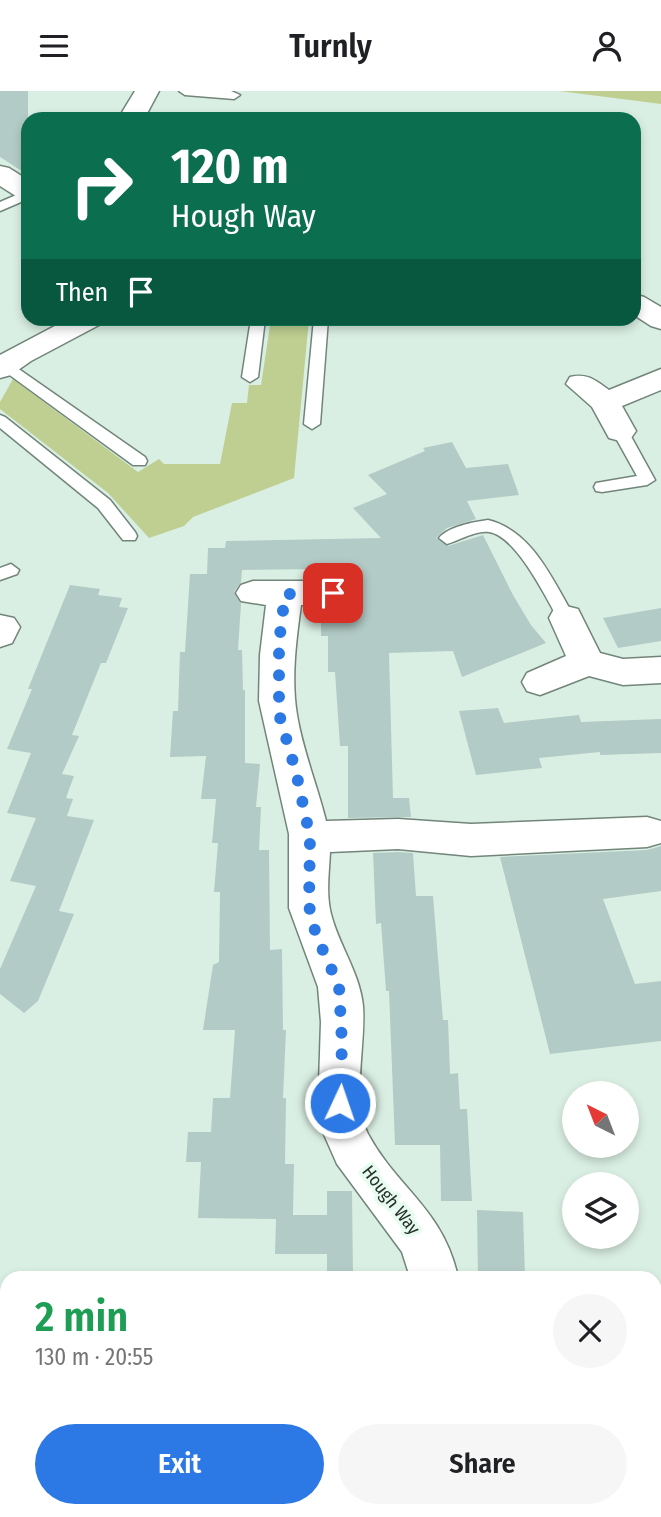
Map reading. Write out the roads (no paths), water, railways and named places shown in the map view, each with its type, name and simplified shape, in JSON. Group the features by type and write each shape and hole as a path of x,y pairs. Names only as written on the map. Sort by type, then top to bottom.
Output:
{"street":[{"path":"135,112 147,91"},
{"path":"0,174 21,188"},
{"path":"2,365 76,326"},
{"path":"620,431 593,392 622,396 661,378"},
{"name":"Hough Way","path":"333,593 269,593 279,643 279,714 296,772 310,837 309,906 316,935 339,986 342,1043 340,1103 343,1129 355,1153 422,1239 432,1271"},
{"path":"566,618 587,662"},
{"path":"540,682 587,662 623,673 661,670"},
{"path":"310,837 398,834 471,840 647,832"}],"lane":[{"path":"185,91 234,95"},
{"path":"0,207 21,196"},
{"path":"250,377 257,326"},
{"path":"313,425 320,326"},
{"path":"2,365 139,461"},
{"path":"0,420 104,504 129,536"},
{"path":"602,488 654,479 620,431"},
{"path":"447,538 490,525 511,535 524,548 566,618"}]}
